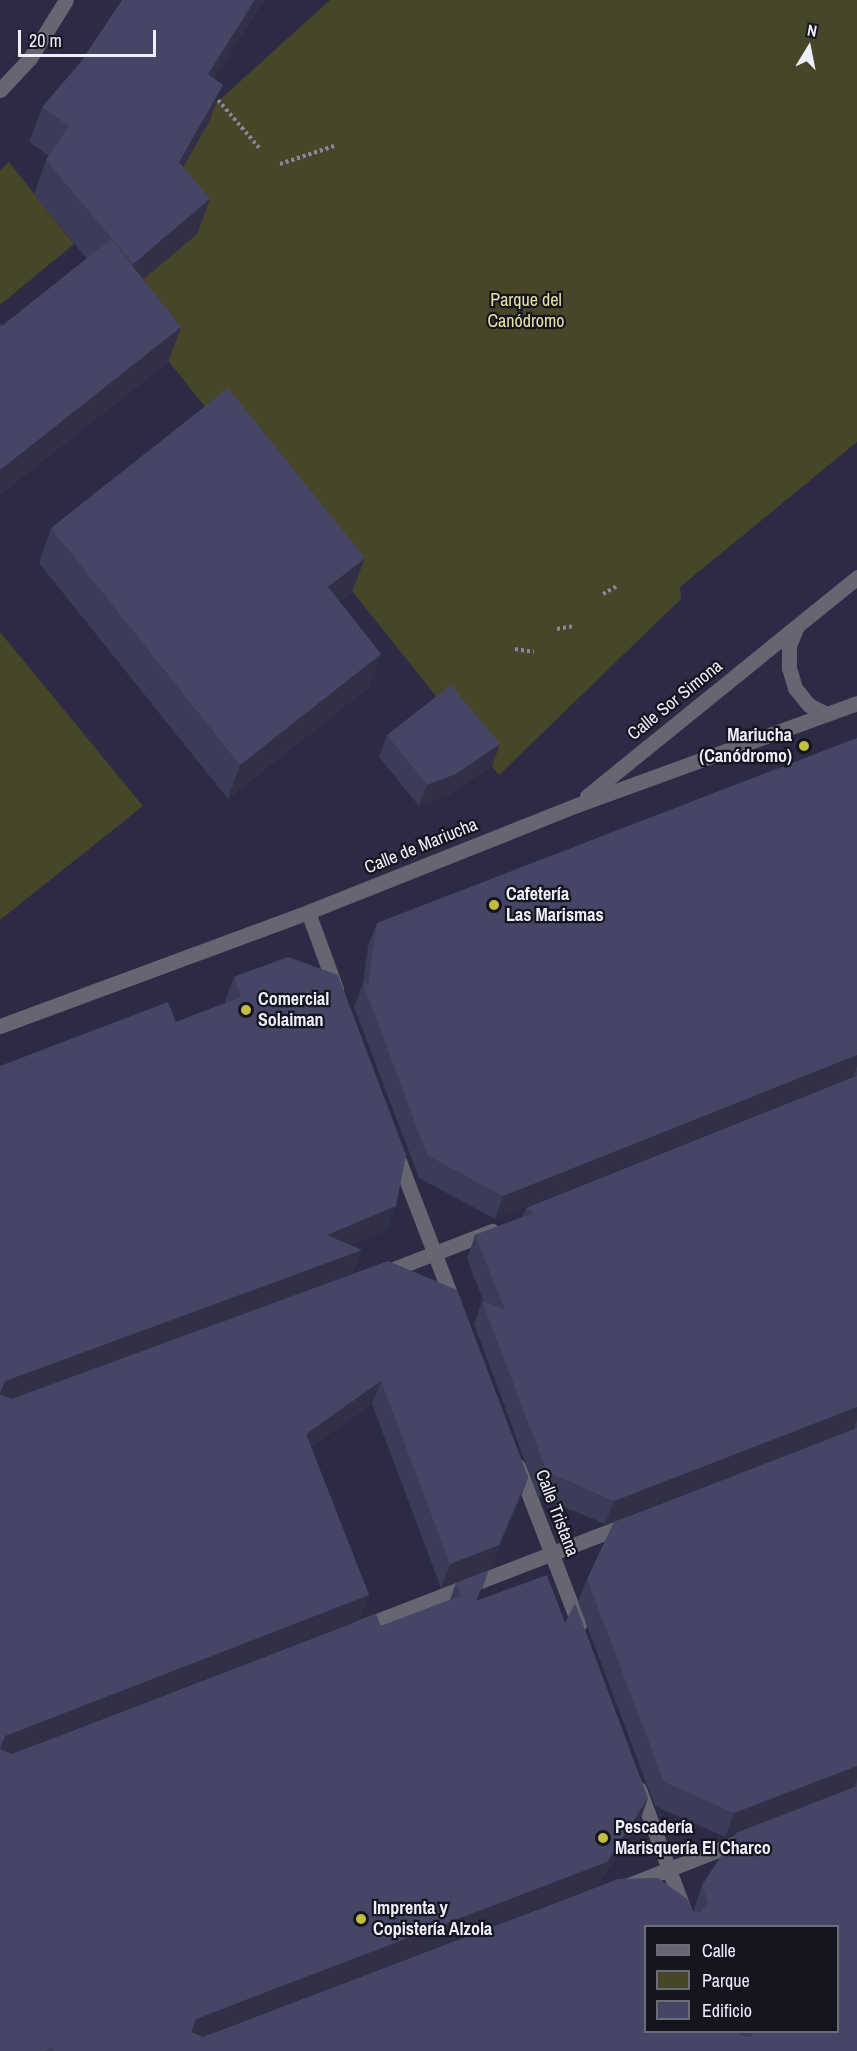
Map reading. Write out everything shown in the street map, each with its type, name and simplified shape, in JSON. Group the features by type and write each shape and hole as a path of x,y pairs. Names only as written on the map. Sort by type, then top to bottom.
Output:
{"street":[{"path":"0,90 30,58 66,0"},
{"name":"Calle Sor Simona","path":"577,805 857,577"},
{"path":"797,626 789,646 789,668 795,688 809,705 826,714"},
{"name":"Calle de Mariucha","path":"0,1026 308,912 577,805 857,703"},
{"path":"308,912 343,1007"},
{"path":"392,1142 460,1320"},
{"path":"369,1278 512,1223"},
{"name":"Calle Tristana","path":"513,1453 585,1640"},
{"path":"342,1634 641,1519"},
{"path":"633,1771 690,1925"},
{"path":"607,1893 757,1835"}],"path":[{"path":"219,100 261,150"},
{"path":"280,164 334,146"},
{"path":"603,594 617,586"},
{"path":"557,628 574,626"},
{"path":"515,649 534,652"}],"green space":[{"name":"Parque del Canódromo","path":"330,0 857,0 857,442 680,587 681,599 499,775 99,274 166,197 210,120 203,115"},
{"path":"9,162 74,244 0,305 0,170"},
{"path":"0,632 143,806 0,920"}],"building":[{"path":"122,0 255,0 208,74 223,85 179,162 210,199 133,264 46,160 69,126 42,107 80,63"},
{"path":"111,239 181,327 0,470 0,324 2,326"},
{"path":"228,388 365,558 328,587 381,654 240,765 51,528"},
{"path":"451,685 500,744 456,774 427,785 387,735"},
{"path":"857,738 857,1055 503,1196 427,1155 363,983 368,985 377,923"},
{"path":"288,957 338,975 406,1155 396,1206 327,1235 362,1250 5,1381 0,1393 0,1066 168,1002 176,1022 241,997 234,977"},
{"path":"857,1076 857,1407 614,1501 547,1472 482,1301 505,1310 475,1235 534,1213 526,1208"},
{"path":"388,1261 457,1290 528,1477 499,1545 450,1564 381,1381 306,1434 369,1595 5,1736 0,1748 0,1394 12,1399"},
{"path":"857,1428 857,1766 734,1813 664,1782 587,1579 614,1522"},
{"path":"489,1570 476,1601 547,1575 565,1623 575,1603 648,1798 607,1862 196,2019 191,2032 203,2037 618,1879 658,1878 687,1899 693,1911 701,1912 708,1904 702,1885 736,1833 857,1786 857,2051 54,2051 53,2048 44,2051 0,2051 0,1749 12,1754 376,1614 381,1626 461,1596 456,1583"}],"place":[{"name":"Mariucha (Canódromo)","path":"804,746"},
{"name":"Cafetería Las Marismas","path":"494,905"},
{"name":"Comercial Solaiman","path":"246,1010"},
{"name":"Pescadería Marisquería El Charco","path":"603,1838"},
{"name":"Imprenta y Copistería Alzola","path":"361,1919"}]}
